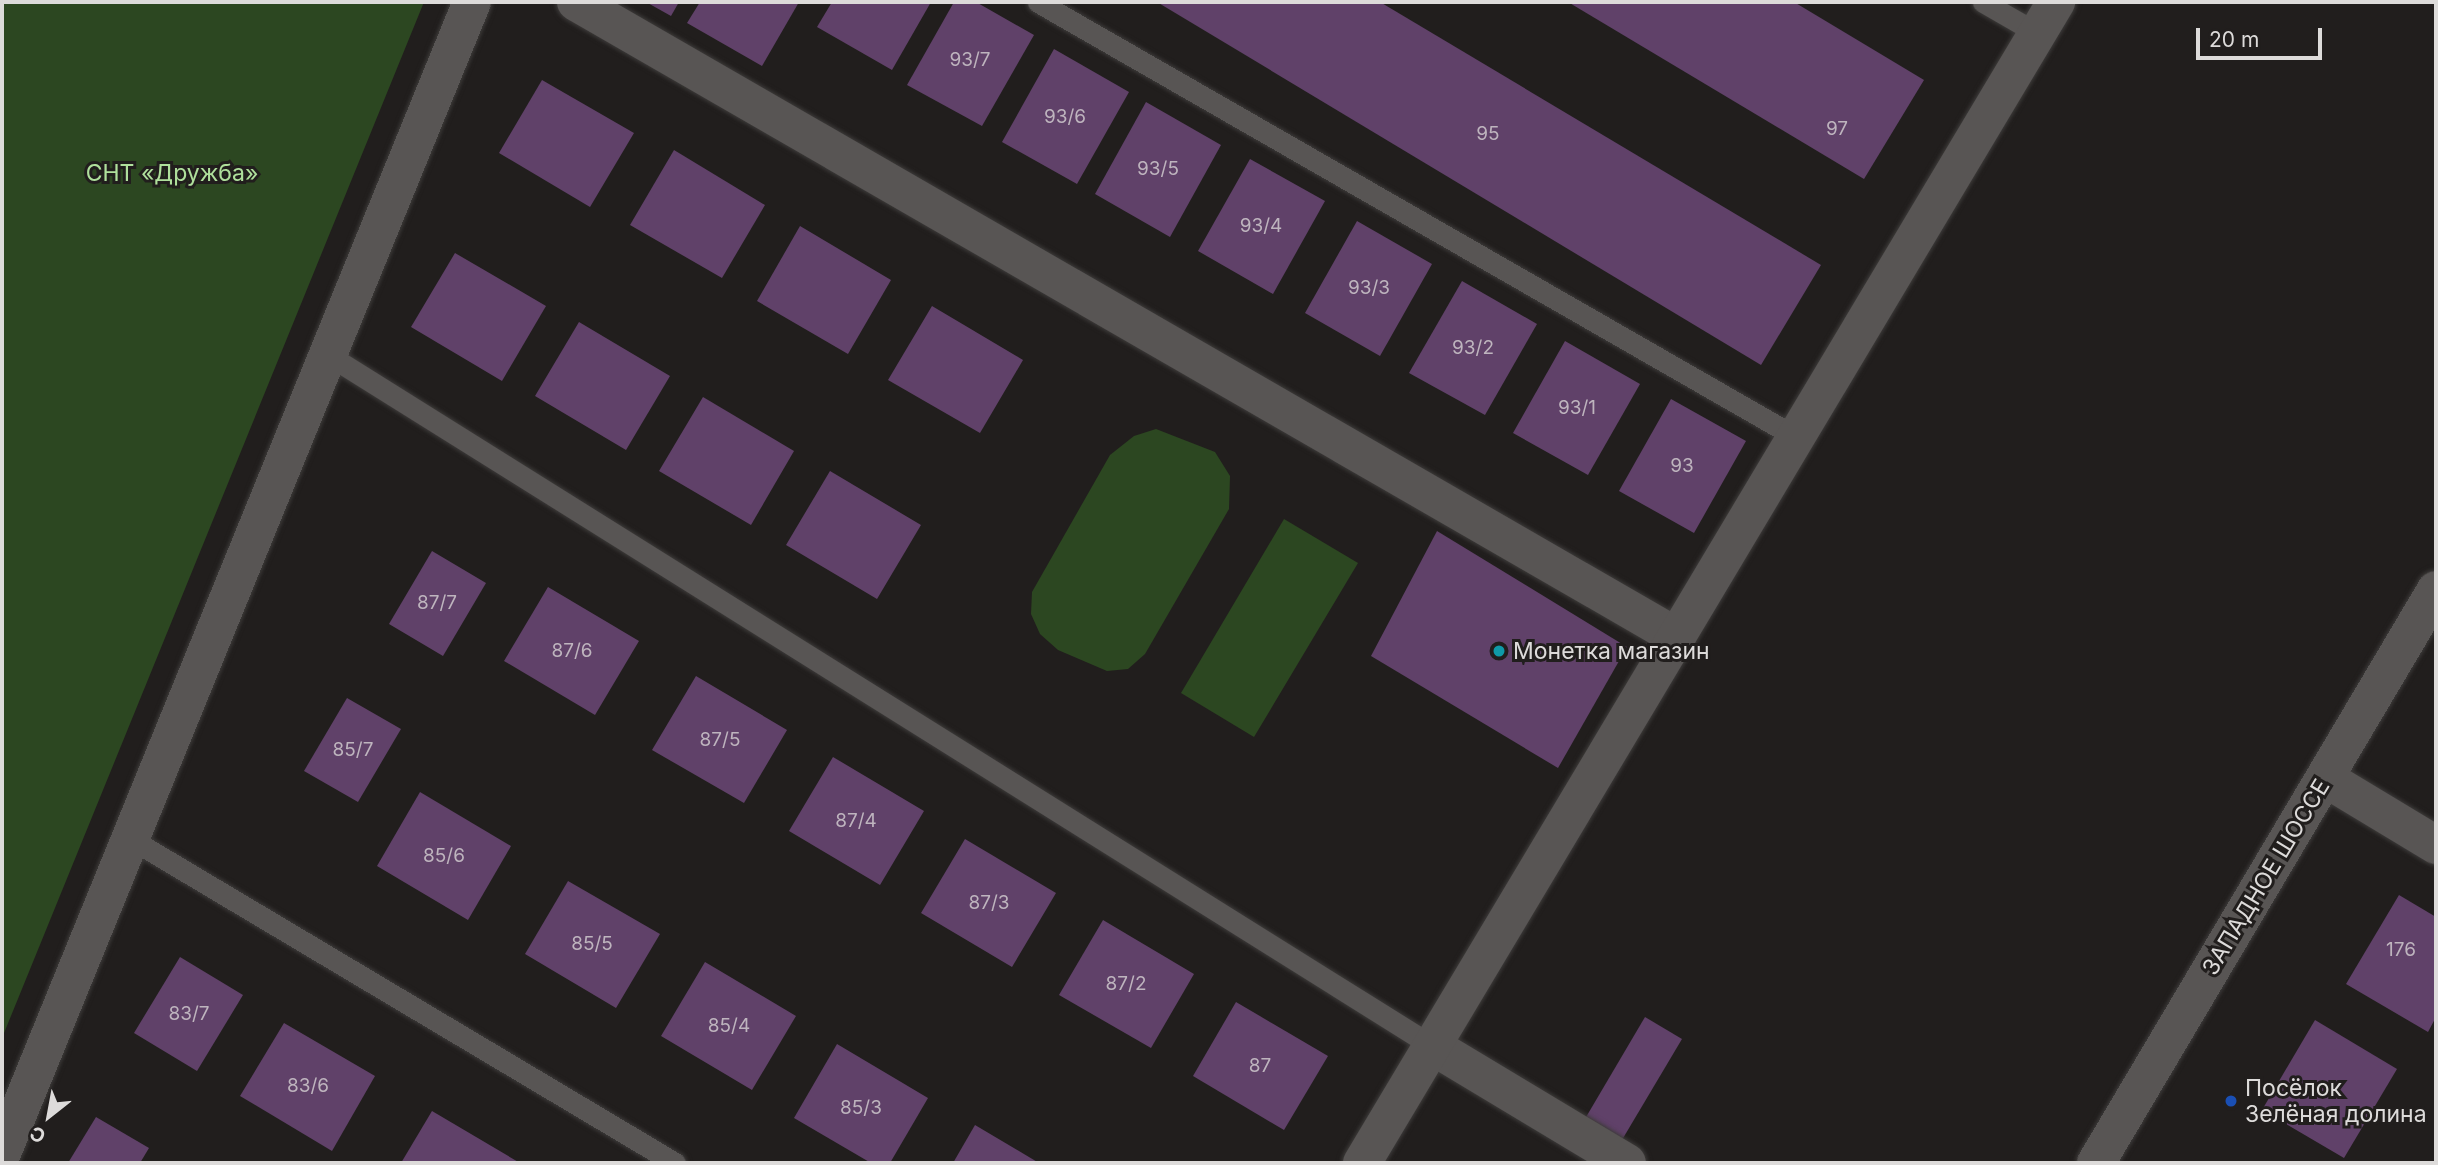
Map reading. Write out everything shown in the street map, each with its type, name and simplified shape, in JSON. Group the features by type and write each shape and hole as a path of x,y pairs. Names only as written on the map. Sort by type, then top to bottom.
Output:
{"street":[{"path":"2,1153 330,356 472,2"},
{"path":"576,2 1677,637"},
{"path":"1362,1163 1434,1047 2046,17"},
{"name":"ЗАПАДНОЕ ШОССЕ","path":"2096,1163 2436,590"},
{"path":"2325,778 2436,845"},
{"path":"1434,1047 1627,1163"}],"lane":[{"path":"1038,2 1796,437"},
{"path":"1983,2 2046,17"},
{"path":"330,356 1434,1047"},
{"path":"131,839 675,1163"}],"green space":[{"name":"СНТ «Дружба»","path":"2,2 424,2 2,1038"},
{"path":"1156,429 1215,452 1230,476 1229,509 1145,654 1128,669 1107,671 1058,650 1040,634 1031,614 1032,592 1110,455 1134,436"},
{"path":"1284,519 1358,563 1254,737 1181,693"}],"building":[{"path":"646,2 679,2 671,16"},
{"path":"700,2 799,2 762,66 687,23"},
{"path":"832,2 931,2 892,70 817,27"},
{"path":"954,2 976,2 1034,35 982,126 907,85"},
{"path":"1157,2 1380,2 1821,265 1761,365"},
{"path":"1568,2 1794,2 1924,80 1864,179"},
{"path":"1054,49 1129,92 1077,184 1002,142"},
{"path":"542,80 634,133 590,207 499,153"},
{"path":"1146,102 1221,145 1170,237 1095,194"},
{"path":"674,150 765,205 722,278 630,225"},
{"path":"1250,159 1325,201 1273,294 1198,251"},
{"path":"1357,221 1432,264 1380,356 1305,313"},
{"path":"800,226 891,280 848,354 757,301"},
{"path":"455,253 546,306 502,381 411,327"},
{"path":"1462,281 1537,324 1485,415 1409,373"},
{"path":"932,306 1023,360 980,433 888,380"},
{"path":"579,322 670,376 626,450 535,396"},
{"path":"1565,341 1640,384 1588,475 1513,433"},
{"path":"703,397 794,451 751,525 659,471"},
{"path":"1671,399 1746,441 1694,533 1619,491"},
{"path":"830,471 921,525 877,599 786,545"},
{"name":"Монетка магазин","path":"1437,531 1627,647 1558,768 1371,656"},
{"path":"432,551 486,583 443,656 389,624"},
{"path":"548,587 639,641 595,715 504,661"},
{"path":"696,676 787,730 744,803 652,750"},
{"path":"347,698 401,729 358,802 304,771"},
{"path":"833,757 924,811 880,885 789,831"},
{"path":"420,792 511,846 468,920 377,866"},
{"path":"965,839 1056,893 1012,967 921,913"},
{"path":"568,881 660,934 616,1008 525,954"},
{"path":"2399,895 2436,917 2436,1017 2428,1032 2346,984"},
{"path":"1103,920 1194,974 1151,1048 1059,995"},
{"path":"180,957 243,995 197,1071 134,1033"},
{"path":"705,962 796,1016 752,1090 661,1036"},
{"path":"1236,1002 1328,1056 1284,1130 1193,1076"},
{"path":"1645,1017 1682,1039 1616,1150 1579,1129"},
{"path":"2315,1020 2397,1069 2344,1158 2262,1110"},
{"path":"284,1023 375,1076 332,1151 240,1096"},
{"path":"837,1044 928,1098 890,1163 871,1163 794,1118"},
{"path":"432,1111 520,1163 401,1163"},
{"path":"96,1117 149,1148 140,1163 68,1163"},
{"path":"975,1125 1039,1163 953,1163"}],"place":[{"name":"Монетка магазин","path":"1499,651"},
{"name":"Посёлок Зелёная долина","path":"2231,1101"}]}
